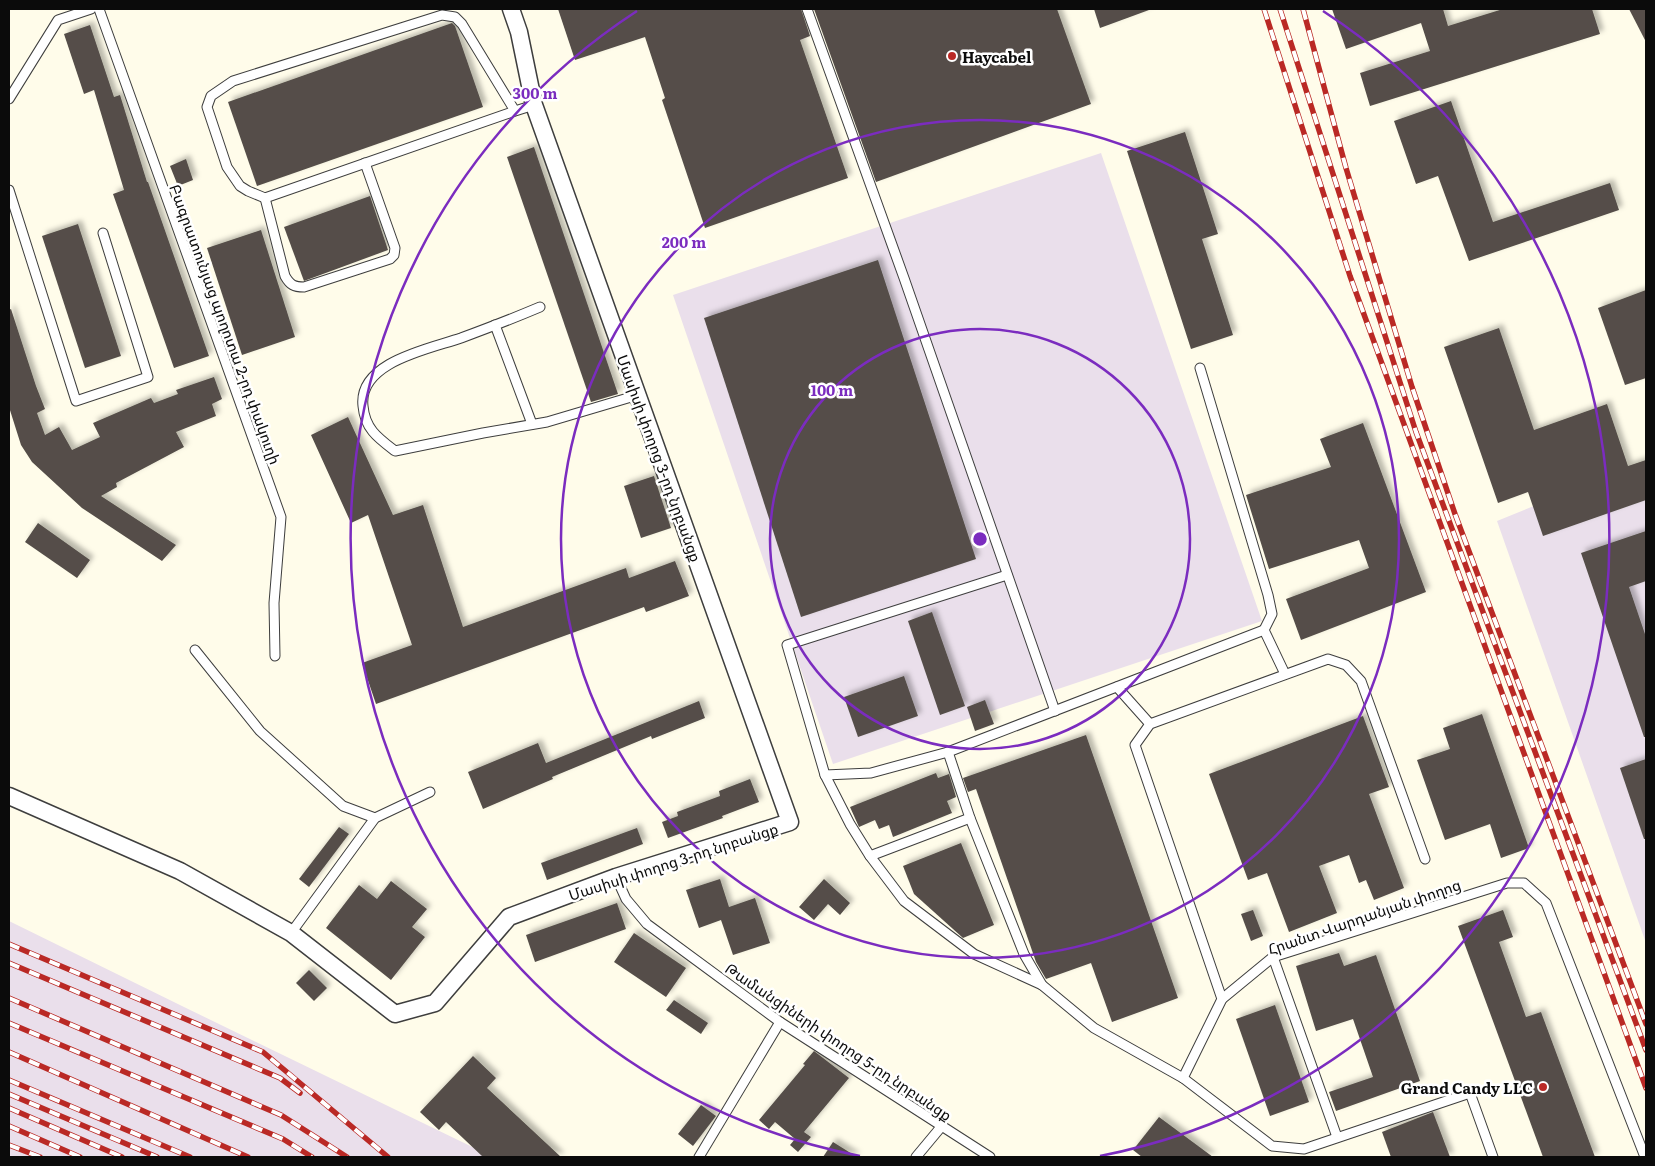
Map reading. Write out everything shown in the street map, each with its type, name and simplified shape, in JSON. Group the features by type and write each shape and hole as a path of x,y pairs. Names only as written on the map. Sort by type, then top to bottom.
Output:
{"street":[{"name":"Մասիսի փողոց 3-րդ նրբանցք","path":"9,796 180,871 292,933 395,1014 435,1004 509,917 616,877 790,822 534,104 519,32 511,9"}],"lane":[{"path":"9,98 58,20 91,9"},
{"name":"Բագրատունյաց պողոտա 2-րդ փակուղի","path":"99,9 281,517 274,603 275,656"},
{"path":"807,9 904,278 1055,711"},
{"path":"515,111 462,24 454,17 442,15 233,81 211,96 207,107 227,167 240,186 266,198 515,111 534,104"},
{"path":"266,198 285,276 295,287 304,287 390,259 394,255 396,248 365,163"},
{"path":"9,190 76,401 148,377 102,233"},
{"path":"540,307 496,325 391,362 369,380 362,396 364,415 375,436 395,450 547,422 638,395"},
{"path":"496,325 532,424"},
{"path":"825,775 871,773 948,752 1264,630 1272,614 1268,595 1200,368"},
{"path":"1007,575 787,645 825,775 850,824 870,856 904,901 974,954 1042,985 1094,1028 1183,1078 1272,1146 1304,1149 1470,1093 1493,1157"},
{"path":"1264,630 1285,674"},
{"path":"195,650 260,731 343,806 375,818"},
{"path":"1222,999 1135,745 1150,724 1328,659 1346,665 1361,681 1425,859"},
{"path":"1117,687 1150,724"},
{"path":"948,752 970,818 1024,954 1042,985"},
{"path":"292,933 375,818 430,792"},
{"path":"870,856 970,818"},
{"name":"Թամանցիների փողոց 5-րդ նրբանցք","path":"616,877 626,899 648,924 780,1022 990,1157"},
{"name":"Հրանտ Վարդանյան փողոց","path":"1183,1078 1222,999 1273,958 1507,883 1524,884 1546,903 1645,1157"},
{"path":"1273,958 1337,1137"},
{"path":"699,1157 780,1022"},
{"path":"916,1157 941,1127"}],"shaded area":[{"path":"1101,153 1262,621 833,764 673,295"},
{"path":"1646,460 1646,943 1497,521"},
{"path":"9,921 184,1007 493,1157 9,1157"}],"building":[{"path":"558,9 801,9 810,36 800,40 848,178 705,228 662,100 665,98 645,37 575,60"},
{"name":"Haycabel","path":"814,9 1057,9 1091,104 876,182"},
{"path":"1094,9 1148,9 1149,10 1100,28"},
{"path":"1332,9 1443,9 1448,26 1503,9 1592,9 1600,34 1370,106 1360,73 1430,51 1421,23 1346,49"},
{"path":"1629,9 1646,9 1646,42"},
{"path":"452,23 455,26 483,107 257,186 228,102"},
{"path":"90,25 114,97 120,95 147,182 209,356 174,368 113,194 124,190 94,90 84,94 64,34"},
{"path":"1451,101 1493,222 1610,183 1619,210 1469,261 1438,176 1416,184 1394,121"},
{"path":"1185,132 1218,234 1202,239 1233,335 1191,349 1127,151"},
{"path":"534,147 618,394 591,402 507,157"},
{"path":"186,159 193,180 178,186 170,166"},
{"path":"370,196 388,250 304,281 284,227"},
{"path":"78,224 121,356 85,368 42,236"},
{"path":"261,230 295,337 242,355 207,248"},
{"path":"878,260 976,559 801,617 704,318"},
{"path":"1646,290 1646,378 1625,385 1598,308"},
{"path":"11,309 45,409 37,413 45,435 59,427 72,450 100,437 93,423 151,398 154,403 178,394 176,390 214,377 222,399 212,404 216,416 176,432 184,447 116,483 117,487 101,496 176,545 162,561 82,508 32,462 21,445 9,407 9,310"},
{"path":"1499,328 1534,430 1607,404 1628,466 1646,460 1646,500 1543,536 1528,492 1498,503 1444,347"},
{"path":"348,417 393,515 423,505 463,627 626,568 629,578 675,561 689,596 646,612 644,607 376,704 362,663 412,645 368,515 351,523 311,435"},
{"path":"1363,423 1426,592 1301,640 1286,599 1369,568 1359,540 1269,569 1246,495 1331,467 1320,439"},
{"path":"654,476 671,528 641,538 624,486"},
{"path":"38,523 90,560 77,578 25,542"},
{"path":"1646,531 1646,581 1629,587 1646,637 1646,737 1644,737 1581,553"},
{"path":"932,612 965,706 940,715 908,621"},
{"path":"904,676 918,716 858,737 844,697"},
{"path":"985,700 994,724 975,731 967,707"},
{"path":"699,701 705,718 652,739 651,736 552,777 553,779 483,809 468,772 538,743 546,763"},
{"path":"1482,714 1529,848 1501,858 1490,824 1445,840 1417,760 1450,749 1443,728"},
{"path":"1363,716 1389,787 1369,794 1404,888 1374,900 1366,880 1359,883 1349,855 1319,866 1337,913 1289,932 1267,873 1248,880 1209,774"},
{"path":"1086,735 1178,998 1112,1022 1091,963 1046,979 1036,962 976,789 968,792 963,778"},
{"path":"1646,759 1646,839 1644,839 1620,768"},
{"path":"936,773 938,778 949,774 956,797 947,801 952,813 893,837 889,825 879,829 875,820 859,827 850,807"},
{"path":"750,779 759,802 722,816 723,818 668,838 662,822 678,816 677,812 720,796 719,791"},
{"path":"339,827 349,834 309,887 299,879"},
{"path":"637,828 643,844 547,880 541,863"},
{"path":"961,843 994,925 963,938 914,894 903,866"},
{"path":"720,879 729,907 755,898 770,943 733,955 721,920 699,928 686,890"},
{"path":"824,879 850,903 840,915 828,904 814,920 799,907"},
{"path":"391,881 427,909 412,927 425,937 391,980 326,928 359,885 377,899"},
{"path":"617,903 626,929 535,962 526,935"},
{"path":"1253,910 1263,936 1251,941 1241,914"},
{"name":"Grand Candy LLC","path":"1503,910 1513,937 1499,942 1526,1017 1541,1012 1595,1157 1543,1157 1458,926"},
{"path":"634,933 686,968 666,997 614,962"},
{"path":"1339,953 1344,966 1376,955 1420,1081 1336,1111 1329,1092 1373,1077 1353,1019 1316,1031 1296,966"},
{"path":"309,970 327,988 314,1001 296,983"},
{"path":"674,1000 708,1023 701,1034 666,1010"},
{"path":"1275,1005 1309,1102 1270,1116 1236,1019"},
{"path":"814,1051 849,1078 804,1132 811,1137 798,1152 790,1145 795,1139 775,1122 769,1129 759,1120 805,1065 803,1064"},
{"path":"473,1056 496,1078 487,1088 561,1157 483,1157 446,1122 439,1130 420,1112"},
{"path":"701,1105 716,1116 693,1146 678,1134"},
{"path":"1433,1112 1450,1157 1391,1157 1382,1132"},
{"path":"1159,1117 1213,1157 1142,1157 1133,1150"},
{"path":"833,1142 857,1157 823,1157"}],"railway":[{"path":"1264,9 1350,276 1646,1088"},
{"path":"1280,9 1416,432 1646,1050"},
{"path":"1303,9 1346,168 1412,387 1455,514 1646,1024"},
{"path":"9,944 263,1052 388,1157"},
{"path":"9,963 280,1078 300,1093"},
{"path":"9,998 281,1115 347,1157"},
{"path":"9,1023 283,1139 312,1157"},
{"path":"9,1052 248,1157"},
{"path":"9,1080 190,1157"},
{"path":"9,1094 157,1157"},
{"path":"9,1108 122,1157"},
{"path":"9,1126 80,1157"},
{"path":"9,1145 40,1157"}],"place":[{"name":"Haycabel","path":"952,56"},
{"name":"Grand Candy LLC","path":"1543,1087"}]}
